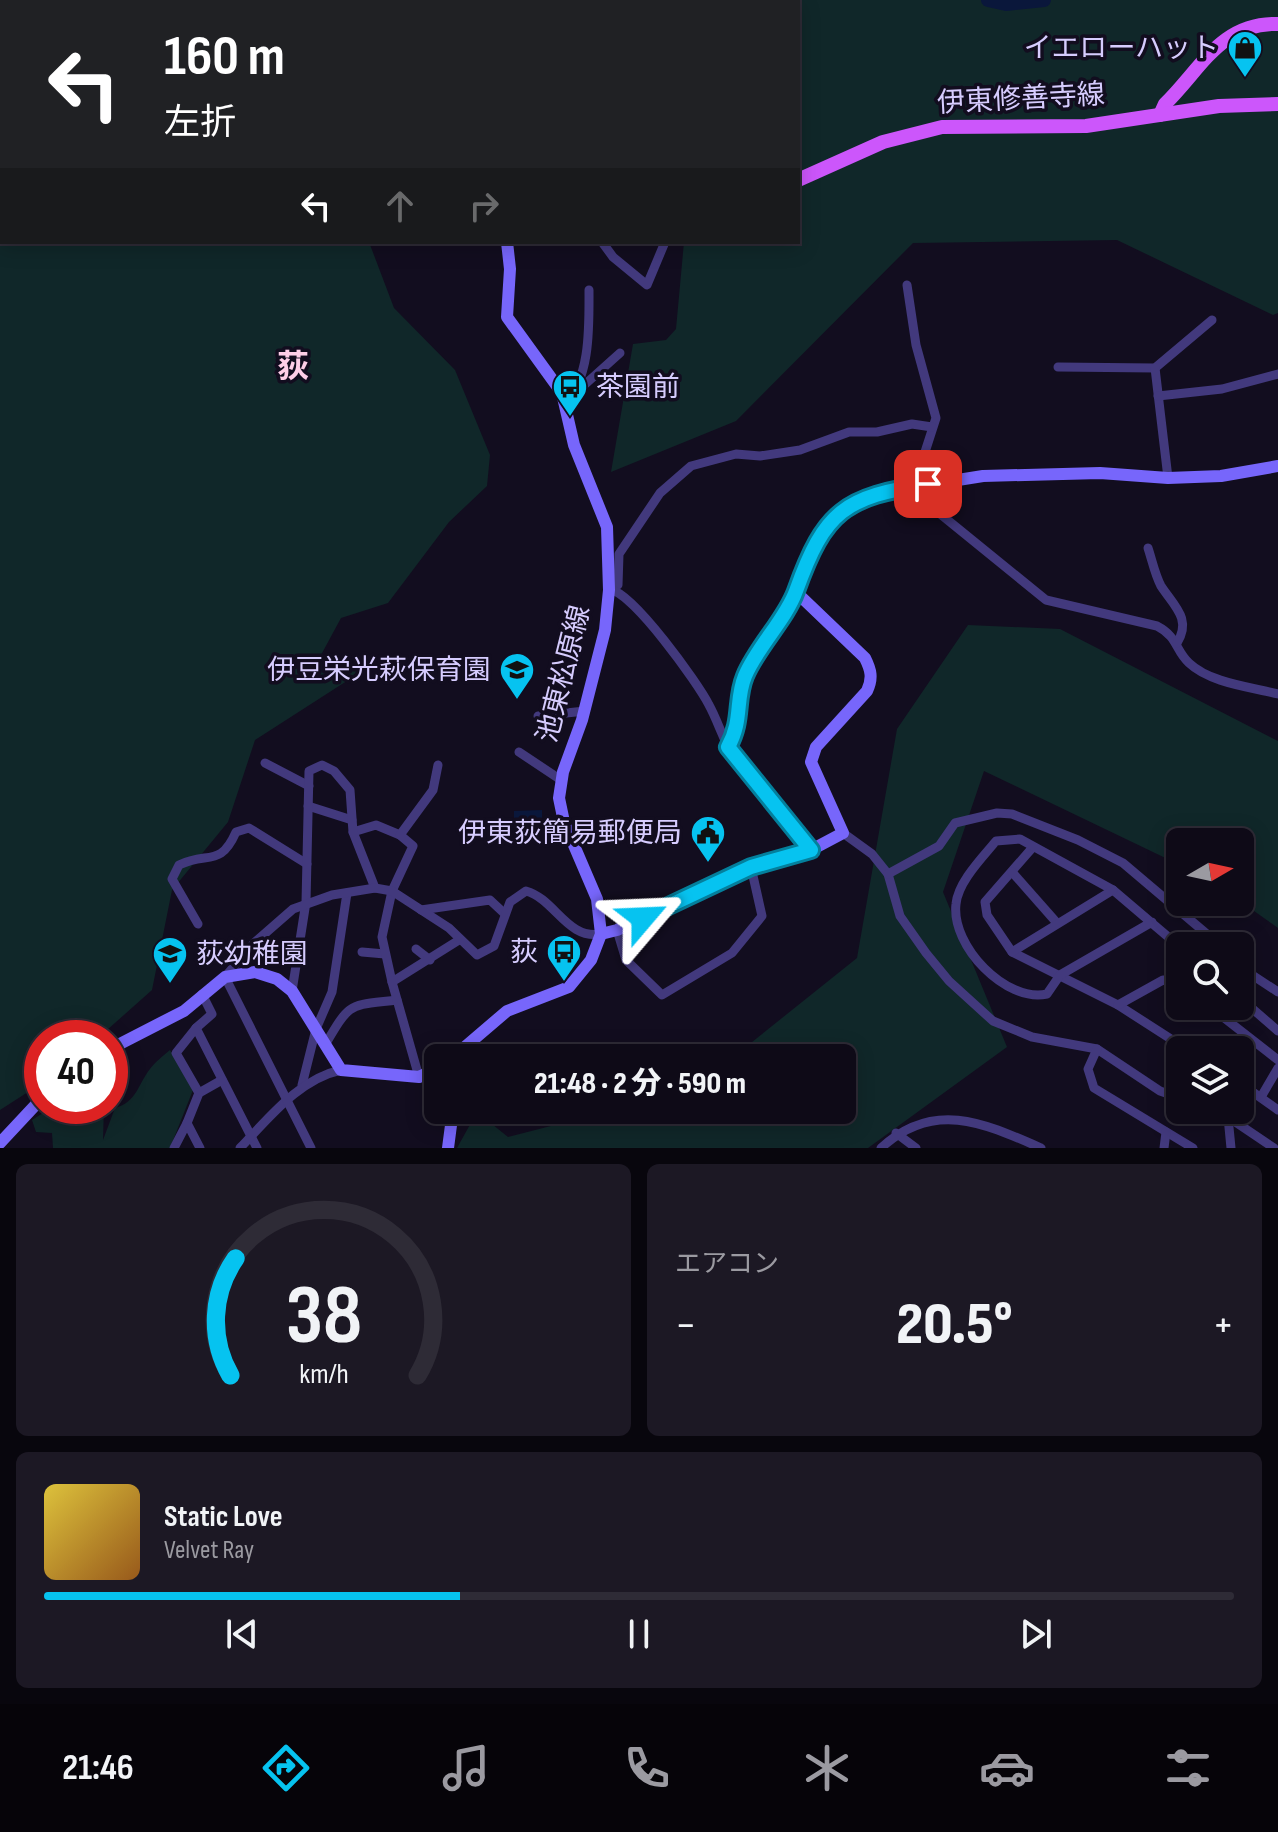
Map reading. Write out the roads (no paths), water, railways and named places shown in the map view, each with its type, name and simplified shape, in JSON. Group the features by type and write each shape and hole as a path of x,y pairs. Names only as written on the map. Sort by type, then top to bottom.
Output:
{"main road":[{"path":"1160,115 1165,104 1228,35 1259,25 1278,24"},
{"name":"伊東修善寺線","path":"800,179 883,142 942,127 1086,126 1244,103 1278,104"},
{"name":"池東松原線","path":"507,244 510,269 507,317 517,335 552,375 568,400 574,445 607,527 609,590 605,630 585,711 561,780 559,798 564,822 597,899 601,934"},
{"path":"470,1044 507,1011 569,987 591,960 601,934 617,930 751,867 811,850 843,833 811,762 816,747 867,691 872,682 870,669 865,658 796,592 801,573 822,535 843,509 870,494 983,476 1100,473 1168,478 1221,476 1278,466"},
{"path":"128,1040 184,1011 225,977 255,972 277,979 292,991 341,1070 419,1077 424,1075"},
{"path":"0,1143 24,1117"},
{"path":"448,1148 451,1124"}],"street":[{"path":"603,244 613,257 647,285 664,244"},
{"path":"907,285 916,345 936,418 925,452 928,484"},
{"path":"568,400 585,361 589,290"},
{"path":"1058,367 1155,368 1212,320"},
{"path":"568,400 620,353"},
{"path":"1155,368 1168,478"},
{"path":"1158,396 1222,389 1278,374"},
{"path":"609,590 618,585 617,557 644,514 675,478 691,466 736,454 760,456 800,450 849,432 877,432 912,424 932,427"},
{"path":"907,487 1046,600 1157,626 1172,634 1189,663 1224,680 1278,694"},
{"path":"1148,548 1160,584 1184,622 1185,630 1177,643"},
{"path":"609,590 618,591 649,624 706,699 728,747 811,850"},
{"path":"728,747 739,727 744,677 796,592"},
{"path":"538,716 585,711"},
{"path":"519,752 561,780"},
{"path":"265,763 309,786"},
{"path":"292,991 306,902 309,771 322,765 334,771 350,790 353,832 375,888"},
{"path":"400,835 433,790 438,765"},
{"path":"308,806 352,820"},
{"path":"888,874 939,846 955,823 997,813 1012,814 1078,840 1123,863 1204,932"},
{"path":"353,832 376,825 400,835 413,846 392,891 382,937 419,1077"},
{"path":"198,924 172,879 179,865 192,859 219,857 229,849 236,832 249,828 307,864"},
{"path":"843,833 872,854 888,874 900,916 949,981 993,1021 1032,1037 1097,1049 1166,1093"},
{"path":"1152,922 1060,975 1047,994 1035,997 1004,982 979,962 956,919 960,891 996,841 1020,839 1113,890 1152,922 1166,934"},
{"path":"1033,847 985,902 987,915 1012,952 1118,1005 1166,1036"},
{"path":"617,930 626,960 662,995 732,953 762,916 751,867"},
{"path":"1012,872 1057,923"},
{"path":"311,1148 225,977 254,943 306,902 375,888 392,891 421,910 473,953 488,951 499,937 505,914 516,895 526,891 543,899 574,929 601,934"},
{"path":"1012,952 1113,890"},
{"path":"302,1085 316,1029 332,992 347,893"},
{"path":"421,910 490,900 505,914"},
{"path":"392,982 459,940"},
{"path":"416,949 430,960"},
{"path":"362,952 385,954"},
{"path":"1254,976 1278,992"},
{"path":"1118,1005 1166,981"},
{"path":"199,1093 176,1053 212,1014 202,994"},
{"path":"325,1045 346,1010 353,1005 397,1000"},
{"path":"1254,1010 1278,1031"},
{"path":"1227,1020 1278,1060"},
{"path":"196,1028 257,1148"},
{"path":"1097,1049 1088,1069 1094,1088 1193,1148"},
{"path":"1261,1097 1278,1068"},
{"path":"240,1148 302,1085 318,1075 341,1070"},
{"path":"174,1148 199,1093 222,1080"},
{"path":"1254,1092 1278,1110"},
{"path":"881,1148 896,1133 932,1118 955,1119 1041,1148"},
{"path":"187,1123 200,1148"},
{"path":"1229,1124 1231,1148"},
{"path":"1238,1124 1274,1148 1278,1142"},
{"path":"1164,1148 1166,1132"},
{"path":"896,1133 916,1148"}],"water":[{"path":"542,810 542,822 514,823 514,811"}],"waterway":[{"path":"988,0 1006,4 1044,0"}],"place":[{"name":"イエローハット","path":"1245,79"},
{"name":"茶園前","path":"570,418"},
{"name":"伊豆栄光萩保育園","path":"517,701"},
{"name":"伊東荻簡易郵便局","path":"708,864"},
{"name":"荻","path":"564,983"},
{"name":"荻幼稚園","path":"170,985"}],"district":[{"name":"荻","path":"293,367"}]}
